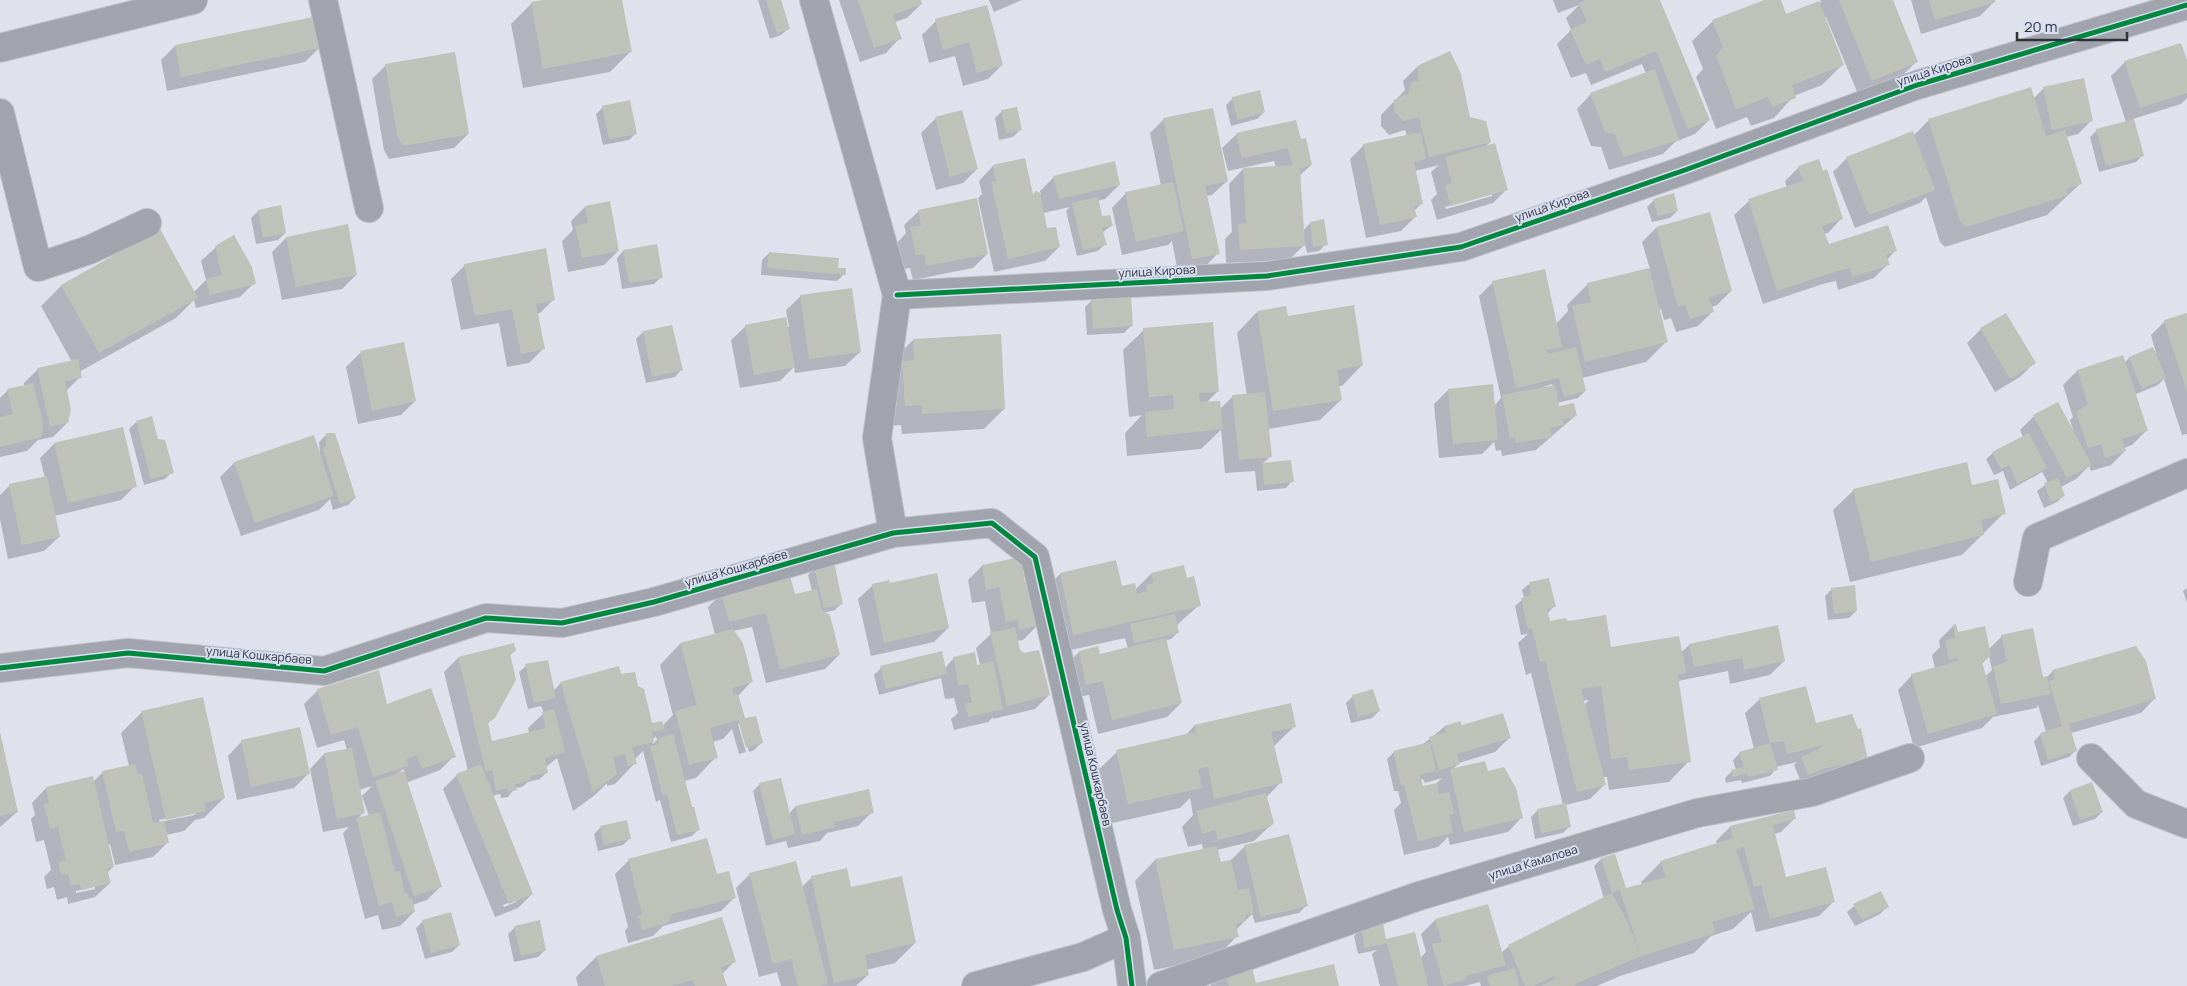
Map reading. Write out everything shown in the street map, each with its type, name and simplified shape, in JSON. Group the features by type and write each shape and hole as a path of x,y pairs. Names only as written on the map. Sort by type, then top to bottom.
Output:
{"street":[{"path":"0,48 193,0"},
{"path":"323,0 369,208"},
{"path":"814,0 897,295 877,438 893,533"},
{"name":"улица Кирова","path":"897,295 1267,276 1461,247 1685,170 1917,85 2187,5"},
{"path":"0,113 38,267 89,250 147,222"},
{"path":"2028,582 2037,538 2187,473"},
{"name":"улица Кошкарбаев","path":"0,668 128,653 324,671 486,618 562,622 654,602 893,533 992,523 1035,557 1117,910 1126,938 1132,986"},
{"name":"улица Камалова","path":"1161,986 1419,896 1697,813 1812,792 1910,758"},
{"path":"2091,758 2136,804 2187,824"},
{"path":"976,986 1083,957 1126,938"}],"building":[{"path":"543,0 622,0 632,52 543,69 531,2"},
{"path":"766,0 781,0 790,29 777,33"},
{"path":"858,0 921,0 922,4 893,15 902,39 874,48"},
{"path":"1586,0 1660,0 1710,120 1688,129 1656,51 1605,72 1600,59 1586,65 1570,29 1587,22 1579,3"},
{"path":"1764,0 1781,0 1786,14 1819,1 1844,65 1792,85 1796,98 1772,107 1768,97 1736,109 1716,56 1723,47 1712,20"},
{"path":"1839,0 1893,0 1918,62 1872,81"},
{"path":"1929,0 1995,0 1996,2 1935,20"},
{"path":"987,5 1003,65 977,73 969,42 943,50 935,19"},
{"path":"313,17 320,48 181,77 175,45"},
{"path":"2181,43 2187,60 2187,93 2140,108 2124,61"},
{"path":"1450,51 1461,74 1470,117 1486,121 1491,142 1429,157 1419,117 1403,121 1394,111 1394,100 1408,94 1411,82 1419,81 1417,66"},
{"path":"455,52 469,134 403,146 397,135 385,64"},
{"path":"1655,69 1679,140 1623,157 1615,134 1605,132 1590,93"},
{"path":"2084,78 2093,121 2052,130 2043,87"},
{"path":"2031,87 2046,136 2065,130 2082,184 2067,189 2069,195 1966,227 1960,221 1928,119"},
{"path":"1260,90 1265,112 1238,120 1232,97"},
{"path":"630,100 637,134 609,139 602,106"},
{"path":"1017,107 1022,130 1006,133 1001,110"},
{"path":"1213,108 1228,181 1205,186 1220,254 1192,259 1163,118"},
{"path":"962,110 978,169 950,177 935,117"},
{"path":"2134,119 2144,156 2106,166 2096,129"},
{"path":"1296,120 1301,139 1306,138 1312,165 1300,169 1305,246 1240,250 1238,224 1246,223 1243,168 1293,165 1288,148 1242,158 1236,133"},
{"path":"1913,131 1935,190 1869,215 1846,157"},
{"path":"1421,132 1426,159 1414,162 1423,204 1414,206 1417,217 1380,225 1363,144"},
{"path":"1495,143 1508,190 1451,206 1445,185 1452,183 1445,157"},
{"path":"1025,158 1033,194 1036,191 1040,193 1047,228 1056,227 1060,247 1008,259 991,182 996,181 993,165"},
{"path":"1819,159 1823,171 1827,169 1843,219 1822,226 1829,244 1888,225 1897,251 1886,255 1890,265 1852,277 1850,268 1777,291 1748,199 1803,181 1798,166"},
{"path":"1115,161 1120,185 1059,199 1053,176"},
{"path":"1173,182 1184,231 1136,242 1125,192"},
{"path":"1674,193 1678,211 1658,216 1653,199"},
{"path":"1098,197 1102,216 1110,215 1113,226 1102,228 1107,245 1083,250 1072,203"},
{"path":"977,198 988,254 927,266 924,254 916,255 910,227 921,226 918,210"},
{"path":"610,201 619,251 582,258 575,226 588,223 585,206"},
{"path":"281,205 286,233 263,238 258,210"},
{"path":"1710,212 1732,291 1709,297 1714,312 1690,319 1685,305 1678,307 1656,227"},
{"path":"1324,219 1328,245 1313,247 1310,222"},
{"path":"348,224 357,275 296,287 286,237"},
{"path":"160,229 198,298 99,353 61,285"},
{"path":"234,235 252,267 256,284 210,295 206,279 222,275 215,246"},
{"path":"657,244 663,278 629,283 623,250"},
{"path":"546,248 555,300 536,304 545,349 521,354 512,309 475,316 464,264"},
{"path":"769,252 839,258 838,268 846,268 846,275 767,268"},
{"path":"1649,268 1668,342 1585,362 1572,306 1591,302 1587,283"},
{"path":"1545,269 1562,347 1547,350 1547,354 1576,347 1586,391 1564,397 1559,378 1516,388 1492,281"},
{"path":"852,288 861,352 809,359 800,295"},
{"path":"1131,296 1133,326 1093,329 1091,298"},
{"path":"1354,305 1363,365 1337,370 1342,400 1273,411 1257,311 1286,306 1288,316"},
{"path":"2006,313 2036,363 2010,379 1980,328"},
{"path":"2187,313 2187,392 2164,320"},
{"path":"786,317 795,367 754,375 745,325"},
{"path":"1213,322 1219,392 1199,393 1200,402 1220,401 1223,429 1147,437 1145,412 1174,409 1173,395 1149,397 1143,328"},
{"path":"672,325 683,370 652,377 643,331"},
{"path":"1001,334 1005,409 922,414 921,405 905,406 902,361 914,360 913,339"},
{"path":"404,342 416,401 372,411 360,351"},
{"path":"2153,347 2166,378 2142,389 2129,357"},
{"path":"2123,355 2148,431 2122,439 2126,451 2105,458 2101,444 2088,448 2076,412 2088,404 2077,370"},
{"path":"78,359 82,378 65,381 71,409 68,423 50,427 37,368"},
{"path":"33,383 43,422 42,437 0,447 0,417 13,414 7,389"},
{"path":"1493,384 1498,440 1453,444 1448,389"},
{"path":"1555,385 1559,406 1574,403 1577,416 1563,419 1564,425 1550,428 1552,437 1516,443 1515,437 1510,438 1502,395"},
{"path":"1265,392 1272,457 1239,460 1232,395"},
{"path":"2058,402 2092,465 2067,478 2033,415"},
{"path":"152,416 158,439 165,440 174,473 151,479 136,421"},
{"path":"123,427 137,487 68,503 54,443"},
{"path":"326,433 335,433 356,498 340,504 323,450 326,446"},
{"path":"2029,433 2047,468 2017,484 2010,465 2001,469 1992,452"},
{"path":"314,435 334,496 255,523 234,462"},
{"path":"1291,460 1294,482 1264,485 1262,463"},
{"path":"1967,462 1972,485 1998,479 2006,514 1981,520 1984,535 1871,562 1853,489"},
{"path":"47,476 60,537 22,545 9,484"},
{"path":"2058,478 2065,496 2051,502 2044,483"},
{"path":"1021,557 1025,583 1030,582 1038,626 1019,630 1017,620 1006,622 999,587 986,590 982,565"},
{"path":"1116,560 1122,586 1135,583 1137,594 1147,591 1146,585 1154,583 1151,573 1184,565 1187,578 1194,576 1201,606 1073,635 1060,573"},
{"path":"834,562 843,604 824,608 814,566"},
{"path":"937,573 949,628 884,643 872,584 889,580 890,583"},
{"path":"790,575 795,594 817,589 822,611 830,615 840,655 780,669 766,613 729,622 721,592"},
{"path":"1549,578 1556,607 1547,609 1550,621 1565,618 1569,621 1606,615 1611,647 1679,636 1686,672 1678,675 1691,762 1629,770 1627,757 1611,759 1601,686 1581,689 1606,785 1577,792 1545,660 1540,662 1532,628 1528,629 1521,598 1531,595 1529,582"},
{"path":"1855,585 1857,611 1834,614 1831,588"},
{"path":"1175,614 1179,633 1134,643 1130,624"},
{"path":"1956,624 1958,632 1985,626 1991,656 1982,662 1997,714 1928,734 1911,674 1958,661 1956,658 1949,660 1945,640 1955,638 1953,625"},
{"path":"1778,625 1785,661 1744,670 1742,658 1694,667 1689,644"},
{"path":"1015,627 1020,650 1024,653 1039,650 1050,695 1007,706 990,633"},
{"path":"2033,628 2043,677 2047,676 2051,694 2001,704 1993,667 2007,661 2001,635"},
{"path":"733,629 743,643 753,682 732,688 734,695 738,694 745,718 756,716 763,743 746,748 738,720 710,728 718,758 689,765 675,711 697,705 680,643"},
{"path":"1166,638 1182,703 1112,720 1103,681 1086,685 1079,651 1098,646 1100,654"},
{"path":"514,643 516,651 510,653 516,680 495,718 488,723 492,741 546,728 542,712 554,709 565,752 545,758 548,773 530,776 531,780 515,784 517,790 508,792 507,788 496,791 492,770 486,772 458,657"},
{"path":"2136,646 2146,661 2156,699 2069,724 2077,751 2048,760 2040,733 2062,726 2049,681 2055,679 2052,670"},
{"path":"942,651 947,674 886,689 880,666"},
{"path":"975,652 977,665 993,661 1003,709 968,717 965,704 972,702 968,684 959,686 953,657"},
{"path":"548,660 556,698 534,703 525,664"},
{"path":"619,666 621,674 635,672 638,686 644,689 652,723 662,721 665,729 652,732 654,742 632,747 637,764 628,766 625,754 613,757 617,774 593,792 560,682"},
{"path":"379,670 387,704 431,688 456,757 422,769 417,755 407,759 408,766 373,777 358,727 331,735 317,689"},
{"path":"1806,686 1816,723 1852,714 1858,729 1861,728 1868,760 1826,768 1808,775 1801,757 1817,750 1823,745 1787,754 1784,741 1770,743 1759,698"},
{"path":"1373,689 1380,711 1358,717 1352,695"},
{"path":"203,697 225,798 204,803 206,811 166,820 141,711"},
{"path":"1291,703 1296,727 1271,732 1283,783 1214,799 1208,767 1198,769 1202,788 1128,804 1116,750 1195,732 1198,741 1194,725"},
{"path":"1503,713 1511,738 1457,754 1460,764 1439,770 1429,737 1446,732 1444,726 1460,721 1462,725"},
{"path":"300,727 310,774 251,787 241,740"},
{"path":"0,732 18,812 0,816"},
{"path":"673,734 700,830 677,835 667,794 663,796 650,746 659,744 657,739"},
{"path":"1430,742 1436,771 1420,775 1423,786 1437,783 1439,794 1449,792 1454,814 1449,815 1453,833 1418,841 1404,784 1401,785 1393,751"},
{"path":"1770,743 1778,770 1748,777 1747,773 1733,777 1731,770 1744,767 1739,752"},
{"path":"352,748 365,813 337,819 324,753"},
{"path":"1485,761 1488,771 1504,767 1516,788 1523,818 1464,832 1450,769"},
{"path":"135,764 138,775 142,773 153,823 164,821 169,843 129,852 124,831 116,832 102,771"},
{"path":"481,764 533,894 509,904 456,774"},
{"path":"404,771 442,887 414,896 375,781"},
{"path":"93,776 114,867 107,869 111,883 82,890 80,884 71,886 68,874 61,875 58,862 66,860 58,827 50,829 44,804 49,803 46,787"},
{"path":"781,778 795,834 773,840 759,783"},
{"path":"2092,782 2103,812 2080,820 2070,790"},
{"path":"869,789 874,813 834,822 835,827 802,835 795,806"},
{"path":"1266,793 1274,823 1270,827 1218,840 1215,830 1202,834 1196,811"},
{"path":"1566,803 1571,827 1541,833 1537,809"},
{"path":"1794,810 1796,819 1773,825 1786,877 1826,867 1835,902 1770,919 1761,885 1754,887 1744,847 1736,849 1755,909 1712,922 1716,933 1641,956 1575,984 1576,986 1541,986 1557,978 1554,976 1533,986 1525,986 1508,945 1612,893 1601,858 1615,854 1626,888 1666,877 1660,861 1733,838 1730,826","holes":["1620,890 1640,953 1626,919 1612,893"]},
{"path":"380,812 395,872 400,871 405,893 408,893 409,899 412,898 415,912 396,917 392,902 379,906 356,818"},
{"path":"627,820 631,839 604,845 600,826"},
{"path":"1289,834 1308,906 1261,917 1244,845"},
{"path":"707,838 717,874 729,871 736,898 672,914 668,923 642,930 638,916 642,914 628,859"},
{"path":"1217,846 1221,862 1231,860 1238,890 1249,888 1254,913 1245,915 1246,921 1236,924 1239,937 1174,950 1155,859"},
{"path":"796,861 828,984 820,986 798,986 791,959 773,964 749,873"},
{"path":"847,868 851,887 902,876 916,943 865,955 869,975 834,983 811,876"},
{"path":"1881,891 1889,907 1862,920 1853,904"},
{"path":"1488,904 1506,965 1466,976 1467,979 1444,986 1432,944 1442,942 1435,919"},
{"path":"451,912 460,945 431,953 422,920"},
{"path":"722,917 736,962 721,967 727,986 695,986 692,980 672,986 605,986 596,956"},
{"path":"540,920 546,950 521,956 514,926"},
{"path":"1383,923 1386,939 1415,932 1428,986 1398,986 1387,943 1365,948 1361,928"},
{"path":"1251,963 1256,983 1334,964 1339,986 1229,986 1224,970"},
{"path":"1515,968 1519,986 1490,986 1487,976"}],"cycle path":[{"path":"897,295 1267,276 1461,247 1685,170 1917,85 2187,5"},
{"path":"0,668 128,653 324,671 486,618 562,623 654,602 893,533 992,523 1035,557 1117,910 1126,938 1132,986"}]}
